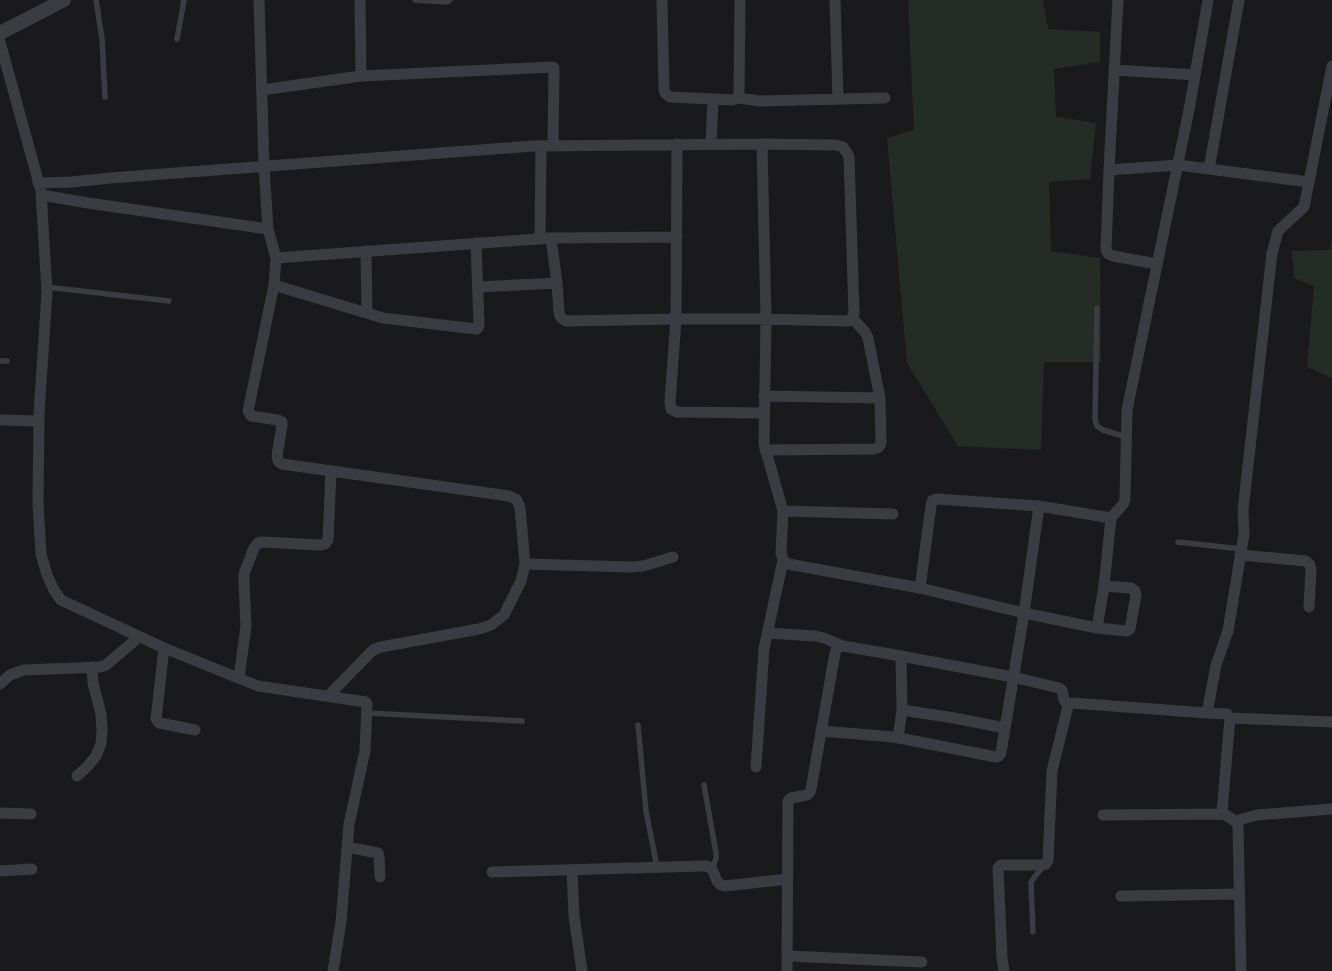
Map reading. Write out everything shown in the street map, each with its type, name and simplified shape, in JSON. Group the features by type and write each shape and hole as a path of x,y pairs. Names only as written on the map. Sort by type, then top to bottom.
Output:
{"street":[{"path":"259,0 264,166 268,228 276,258 274,285 248,411 251,416 278,420 282,422 277,456 278,461 282,464 509,496 516,499 520,507 525,564 521,581 504,615 491,625 479,629 381,647 373,650 328,696"},
{"path":"360,0 361,76"},
{"path":"662,0 664,90 670,97 733,100 738,98 760,101 885,98"},
{"path":"738,98 740,0"},
{"path":"835,0 838,99"},
{"path":"1118,0 1106,249 1108,254 1113,256 1158,264"},
{"path":"1097,628 1104,586 1111,518 1124,503 1125,499 1127,410 1178,165 1208,0"},
{"path":"1209,169 1239,0"},
{"path":"0,34 56,2"},
{"path":"0,42 41,196 46,287 38,421 38,504 42,554 47,575 54,590 61,600 164,648 258,686 366,702 367,713 365,751 349,824 341,922 333,971"},
{"path":"1207,712 1216,665 1228,631 1244,534 1243,510 1272,253 1278,231 1304,207 1332,66"},
{"path":"262,90 361,76 553,67 553,146"},
{"path":"1114,70 1195,75"},
{"path":"711,144 713,99"},
{"path":"38,183 72,182 264,166 541,146 677,144 836,145 843,147 849,156 854,314 852,318 848,321 766,319 566,321 561,318 559,313 557,283 546,238 541,146"},
{"path":"677,144 676,319 670,402 671,408 677,412 764,413"},
{"path":"756,767 766,633 783,560 781,553 783,511 764,444 766,319 762,144"},
{"path":"1109,170 1178,165 1309,182"},
{"path":"41,196 268,228"},
{"path":"276,258 546,238 677,237"},
{"path":"274,285 383,318 476,329 479,325 476,243"},
{"path":"366,251 367,313"},
{"path":"478,287 557,283"},
{"path":"765,450 874,449 881,443 880,398 868,338 865,332 852,318"},
{"path":"764,396 880,398"},
{"path":"0,420 38,421"},
{"path":"238,678 246,626 244,574 254,548 258,543 263,542 325,544 328,540 331,471"},
{"path":"920,588 931,506 932,501 936,499 1039,506 1111,518"},
{"path":"821,730 898,738 996,757 999,756 1001,753 1024,613 1039,506"},
{"path":"783,511 893,514"},
{"path":"1241,552 1306,561 1310,565 1311,569 1309,608"},
{"path":"525,564 631,567 643,566 672,557"},
{"path":"783,560 788,564 920,588 1024,613 1097,628 1127,631 1130,629 1136,595 1135,591 1131,588 1104,586"},
{"path":"766,633 815,636 843,646 1013,677 1059,688 1062,690 1064,700 1068,706"},
{"path":"0,684 10,674 24,670 100,667 106,665 139,637"},
{"path":"788,971 788,801 791,798 807,795 810,792 835,654 838,648 843,646"},
{"path":"164,648 156,719 159,723 194,730"},
{"path":"898,738 902,710 901,656"},
{"path":"77,776 87,768 96,756 102,738 102,714 94,683 92,667"},
{"path":"1004,971 1002,958 998,868 1001,865 1040,865 1046,864 1048,860 1052,771 1068,706 1072,703 1207,712 1227,714 1230,718 1332,722"},
{"path":"902,710 1005,728"},
{"path":"1224,814 1222,812 1230,718"},
{"path":"1235,821 1257,815 1332,809"},
{"path":"0,813 31,814"},
{"path":"1103,815 1224,814 1235,821 1238,825 1241,971"},
{"path":"347,847 378,853 380,877"},
{"path":"492,872 707,866 712,869 717,881 721,885 725,886 788,879"},
{"path":"0,871 32,869"},
{"path":"572,870 574,916 582,971"},
{"path":"1121,896 1240,894"},
{"path":"788,956 922,962"}],"lane":[{"path":"96,0 102,39 105,97"},
{"path":"177,39 184,0"},
{"path":"415,0 447,2 450,0"},
{"path":"46,287 169,302"},
{"path":"1097,308 1095,420 1097,426 1103,430 1126,437"},
{"path":"0,361 7,361"},
{"path":"1178,542 1241,552"},
{"path":"367,713 522,721"},
{"path":"638,725 646,811 657,867"},
{"path":"704,785 716,853 716,859 712,869"},
{"path":"1033,932 1032,879 1046,864"}],"shaded area":[{"path":"908,0 1043,0 1048,29 1100,32 1100,62 1054,69 1056,117 1096,123 1090,179 1049,182 1051,251 1100,258 1101,362 1044,362 1041,450 958,446 907,363 887,138 914,130"},
{"path":"1332,240 1332,378 1307,367 1314,286 1294,278 1292,251 1330,250"}]}
